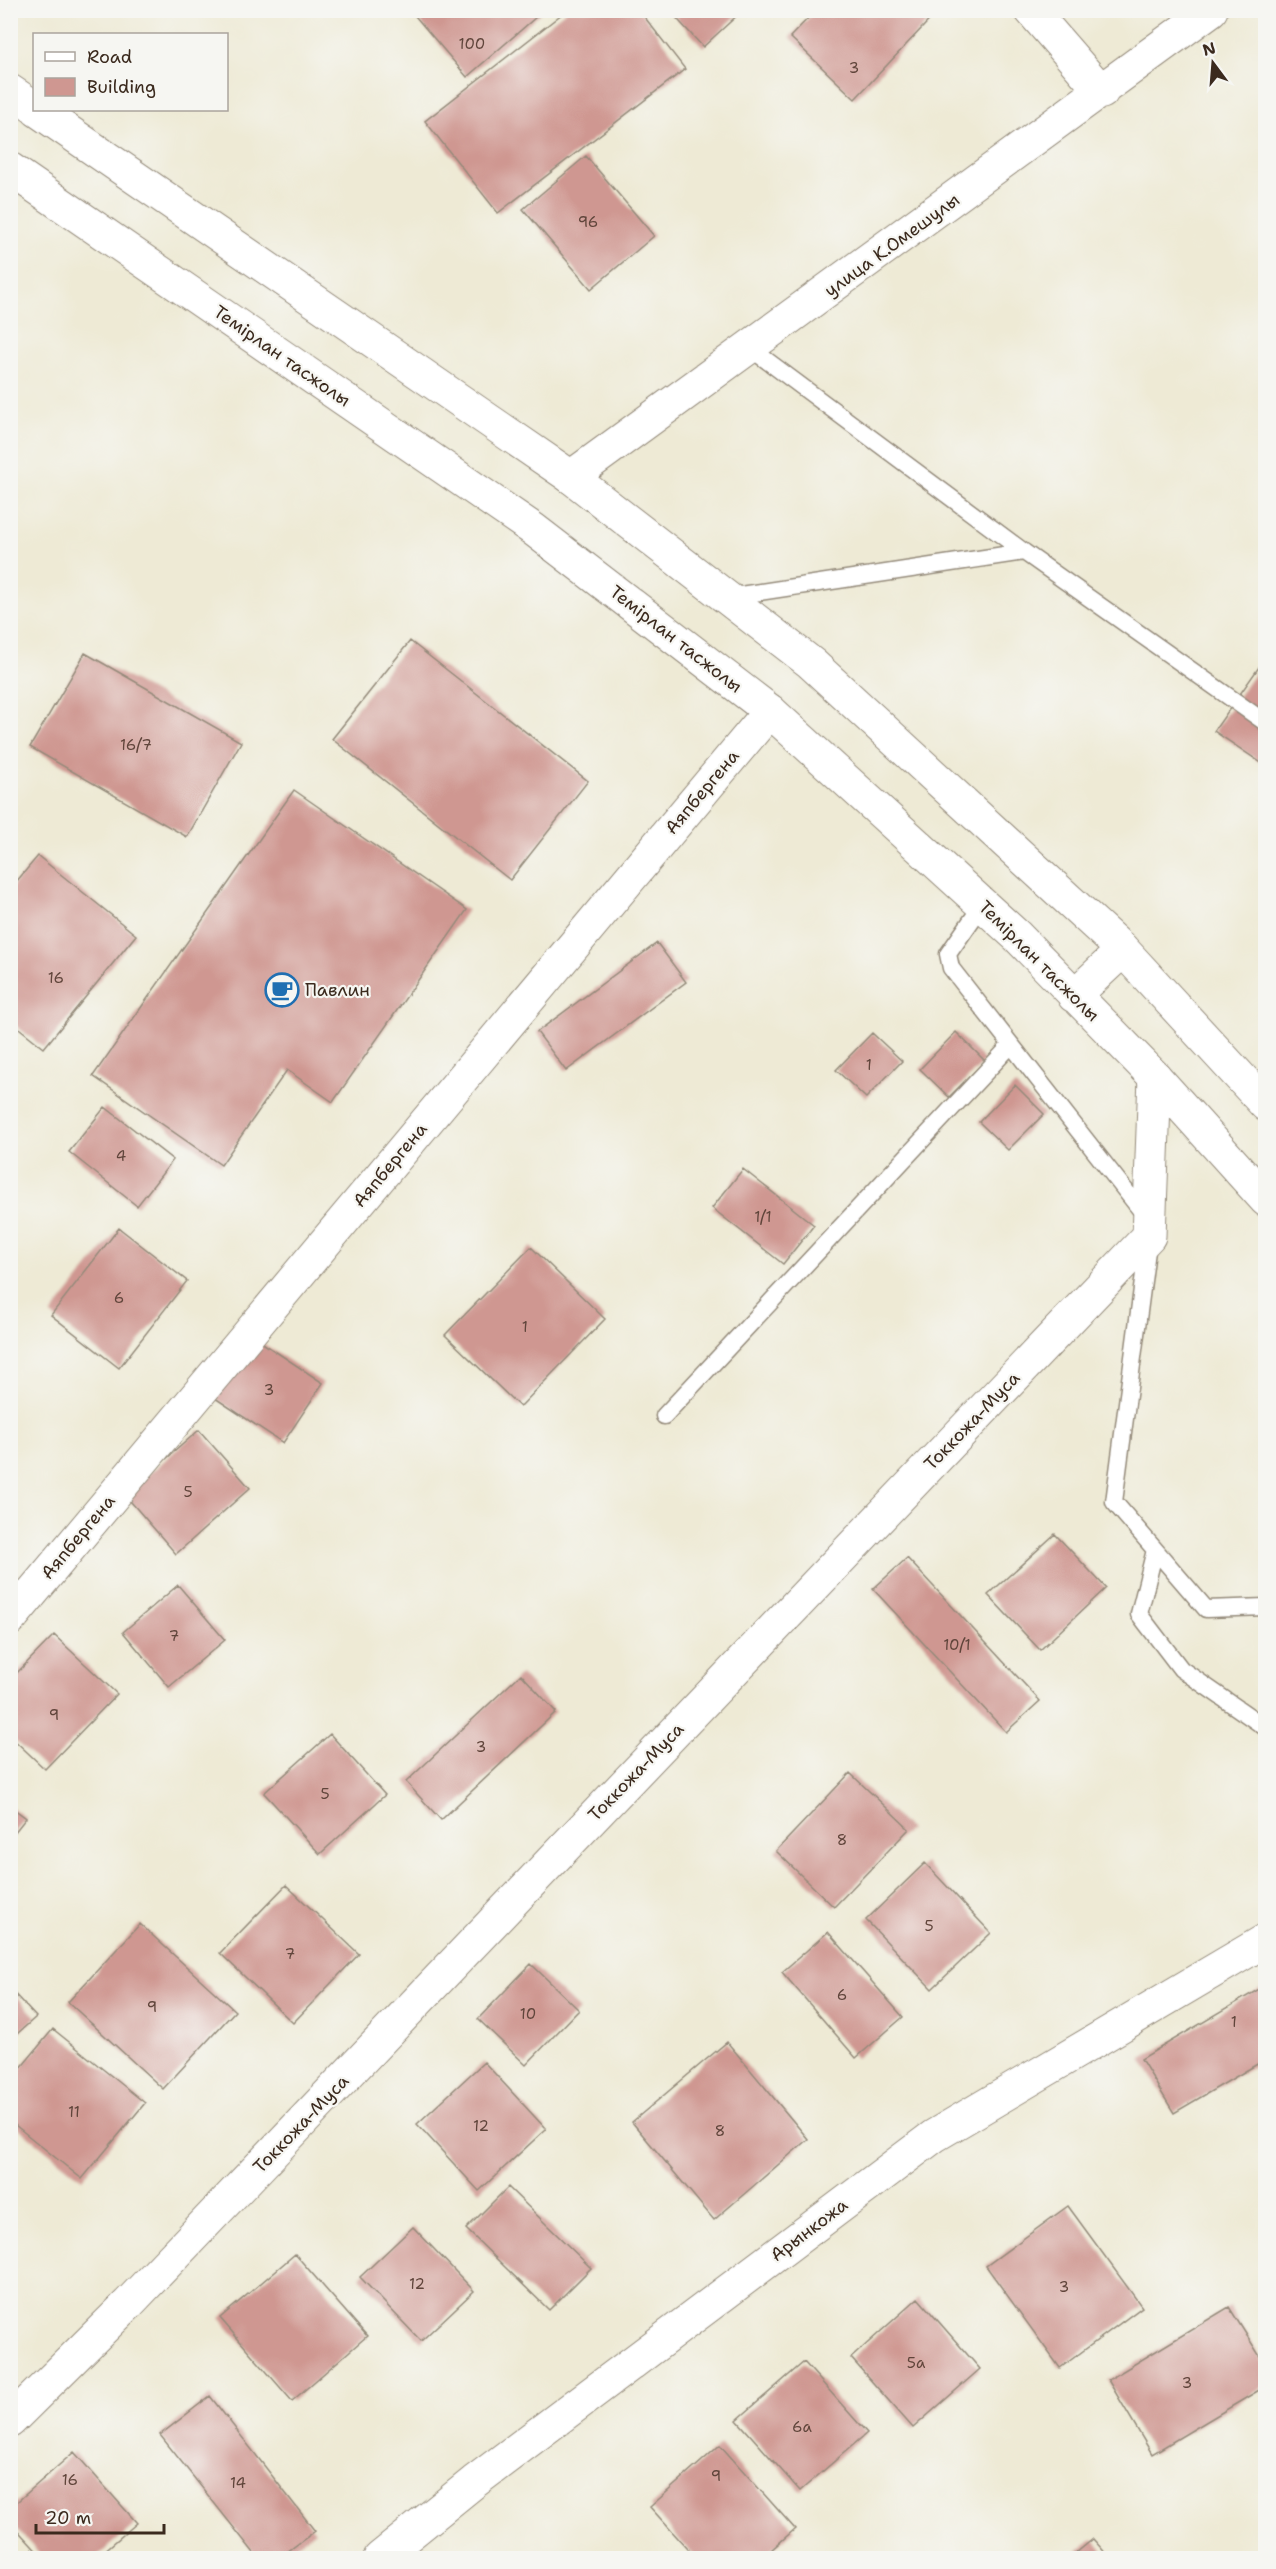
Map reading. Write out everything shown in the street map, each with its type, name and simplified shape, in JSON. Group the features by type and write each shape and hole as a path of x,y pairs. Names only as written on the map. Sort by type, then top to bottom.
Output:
{"street":[{"path":"1031,10 1102,92"},
{"name":"улица К.Омешулы","path":"571,477 1102,92 1211,10"},
{"path":"10,91 33,106"},
{"path":"40,111 571,477 811,663 1061,890 1123,950 1266,1105"},
{"name":"Темірлан тасжолы","path":"10,169 533,529 770,711 1017,936 1155,1077 1266,1200"},
{"name":"Аяпбергена","path":"10,1619 770,711"},
{"path":"1074,996 1123,950"},
{"path":"1149,1229 1155,1077"},
{"name":"Токкожа-Муса","path":"10,2421 136,2296 1149,1229"},
{"name":"Арынкожа","path":"380,2559 474,2482 934,2136 1266,1940"}],"lane":[{"path":"750,348 1024,552 1266,723"},
{"path":"727,597 1024,552"},
{"path":"982,904 948,954 951,968 1149,1229 1114,1502 1206,1609 1266,1606"},
{"path":"664,1416 1011,1045"},
{"path":"1155,1550 1139,1614 1181,1669 1266,1728"}],"building":[{"path":"410,10 544,10 467,77"},
{"path":"567,10 639,10 685,69 498,213 425,121"},
{"path":"669,10 743,10 703,47"},
{"path":"816,10 939,10 855,99 790,37"},
{"path":"586,156 654,236 591,289 523,209"},
{"path":"410,641 588,781 510,880 332,739"},
{"path":"85,653 241,742 187,837 30,747"},
{"path":"1266,657 1266,766 1214,731"},
{"name":"Павлин","path":"294,790 467,910 333,1102 287,1070 221,1165 93,1076"},
{"path":"38,856 136,935 44,1048 10,1021 10,889"},
{"path":"657,943 686,982 566,1071 537,1032"},
{"path":"956,1032 985,1061 949,1097 920,1069"},
{"path":"872,1033 902,1061 866,1098 836,1070"},
{"path":"1015,1085 1044,1114 1008,1150 979,1122"},
{"path":"105,1107 173,1160 137,1206 69,1152"},
{"path":"743,1169 814,1225 783,1264 712,1208"},
{"path":"119,1228 187,1281 119,1368 51,1315"},
{"path":"531,1247 605,1319 520,1407 445,1335"},
{"path":"255,1338 323,1383 283,1443 215,1398"},
{"path":"199,1430 250,1488 176,1554 125,1495"},
{"path":"1055,1534 1106,1588 1040,1650 988,1595"},
{"path":"907,1558 1040,1701 1006,1732 873,1589"},
{"path":"178,1585 225,1640 169,1687 123,1632"},
{"path":"54,1635 117,1694 45,1769 10,1736 10,1680"},
{"path":"521,1674 556,1712 441,1820 406,1782"},
{"path":"330,1734 385,1795 320,1854 264,1793"},
{"path":"850,1773 909,1829 834,1907 776,1851"},
{"path":"10,1806 26,1818 10,1838"},
{"path":"925,1863 991,1933 932,1989 866,1920"},
{"path":"286,1885 359,1954 293,2023 220,1953"},
{"path":"140,1924 235,2011 163,2089 68,2002"},
{"path":"828,1932 903,2017 856,2058 782,1972"},
{"path":"531,1964 579,2010 526,2065 478,2019"},
{"path":"1266,1985 1266,2059 1174,2113 1141,2059"},
{"path":"10,1989 36,2017 10,2040"},
{"path":"53,2029 145,2103 82,2179 10,2121 10,2081"},
{"path":"727,2042 808,2139 714,2220 632,2122"},
{"path":"484,2062 546,2129 479,2191 417,2124"},
{"path":"508,2187 591,2268 549,2310 466,2229"},
{"path":"1068,2206 1142,2307 1060,2368 986,2266"},
{"path":"413,2227 474,2291 421,2341 360,2277"},
{"path":"295,2254 367,2336 292,2401 220,2318"},
{"path":"918,2298 980,2369 913,2428 851,2358"},
{"path":"1229,2307 1266,2366 1266,2386 1152,2454 1108,2380"},
{"path":"804,2362 867,2433 800,2491 737,2420"},
{"path":"210,2396 315,2531 279,2558 258,2558 160,2435"},
{"path":"720,2445 795,2529 762,2558 696,2558 650,2507"},
{"path":"74,2452 137,2523 96,2558 43,2558 10,2522 10,2508"},
{"path":"1093,2539 1110,2558 1070,2558"}],"place":[{"name":"Павлин","path":"282,990"}]}
